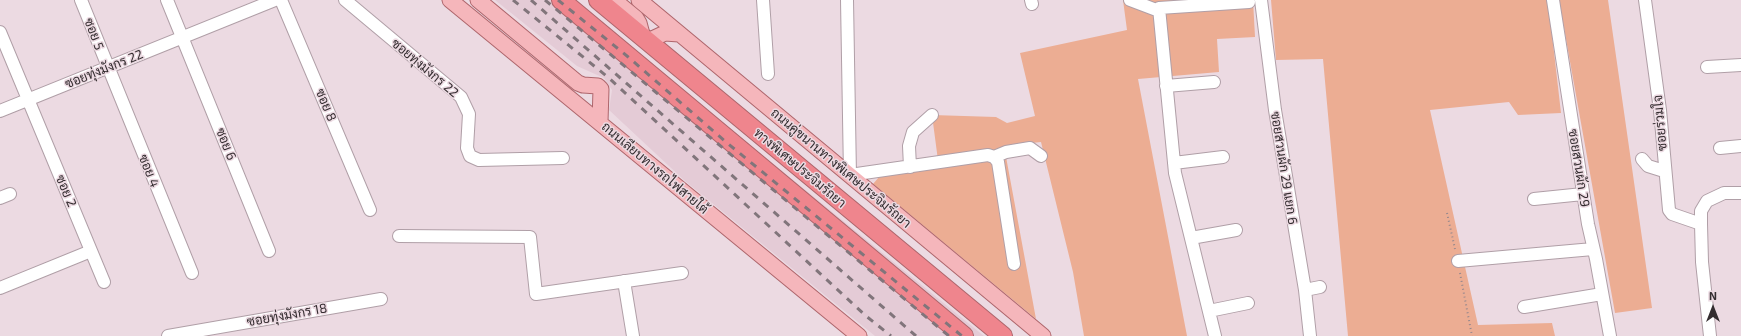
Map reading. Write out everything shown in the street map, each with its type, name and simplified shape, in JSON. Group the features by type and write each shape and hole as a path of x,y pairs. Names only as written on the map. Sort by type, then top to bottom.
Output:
{"highway":[{"name":"ทางพิเศษประจิมรัถยา","path":"561,0 964,336"},
{"name":"ทางพิเศษประจิมรัถยา","path":"598,0 1003,336"}],"main road":[{"name":"ถนนเลียบทางรถไฟสายใต้","path":"450,0 859,336"},
{"path":"478,0 578,83 583,85 598,86 601,89 600,122"},
{"path":"614,0 636,18 643,38 650,40 665,33 679,34"},
{"name":"ถนนคู่ขนานทางพิเศษประจิมรัถยา","path":"639,0 1043,336"}],"street":[{"name":"ซอย 5","path":"81,0 107,68"},
{"name":"ซอย 6","path":"167,0 269,251"},
{"name":"ซอยทุ่งมังกร 22","path":"0,111 275,0"},
{"name":"ซอย 8","path":"282,0 370,210"},
{"name":"ซอยทุ่งมังกร 22","path":"344,0 461,97 469,114 468,148 470,156 479,160 563,158"},
{"path":"763,0 768,74"},
{"path":"847,0 850,175 988,155 994,157 998,162 1014,264"},
{"path":"1130,0 1159,11"},
{"name":"ซอยสวนผัก 29 แยก 6","path":"1261,0 1276,118 1305,290 1310,336"},
{"name":"ซอยสวนผัก 29","path":"1553,0 1583,194 1610,336"},
{"name":"ซอยร่วมใจ","path":"1645,0 1660,110 1664,171 1669,210 1672,214 1701,224"},
{"path":"1215,336 1174,163 1159,8 1177,3 1248,2"},
{"name":"ซอย 2","path":"0,32 104,282"},
{"path":"1708,67 1741,65"},
{"name":"ซอย 4","path":"107,68 192,273"},
{"path":"1166,86 1214,82"},
{"path":"910,167 909,146 913,132 932,115"},
{"path":"1720,148 1741,146"},
{"path":"994,157 1006,152 1030,148 1041,156"},
{"path":"1174,163 1223,157"},
{"path":"1642,159 1648,166 1664,171"},
{"path":"1710,336 1702,262 1701,211 1707,201 1724,193 1741,193"},
{"path":"1534,199 1583,194"},
{"path":"1191,238 1236,230"},
{"path":"398,236 530,237 536,294 682,273"},
{"path":"1458,260 1593,249"},
{"path":"0,288 91,251"},
{"path":"624,281 633,336"},
{"path":"1305,290 1320,287"},
{"path":"1524,307 1602,294"},
{"name":"ซอยทุ่งมังกร 18","path":"168,336 381,299"},
{"path":"1209,310 1248,303"}],"path":[{"path":"1447,213 1458,260 1472,336"}],"shaded area":[{"path":"495,0 573,0 984,336 875,336 685,181 609,110 612,90 604,78 577,66"},
{"path":"1123,0 1253,0 1255,37 1217,39 1219,72 1138,79 1187,336 1084,336 1073,272 1041,142 1004,146 1036,319 873,184 879,177 939,168 932,115 996,117 1007,123 1035,116 1020,53 1127,30"},
{"path":"1271,0 1548,0 1561,113 1518,115 1509,102 1430,110 1478,325 1552,323 1555,336 1348,336 1323,59 1276,60"},
{"path":"1559,0 1608,0 1652,308 1615,313"}],"railway":[{"path":"513,0 609,78 866,316 891,336"},
{"path":"531,0 916,336"},
{"path":"545,0 949,336"},
{"path":"558,0 627,56 726,142 962,336"}]}
